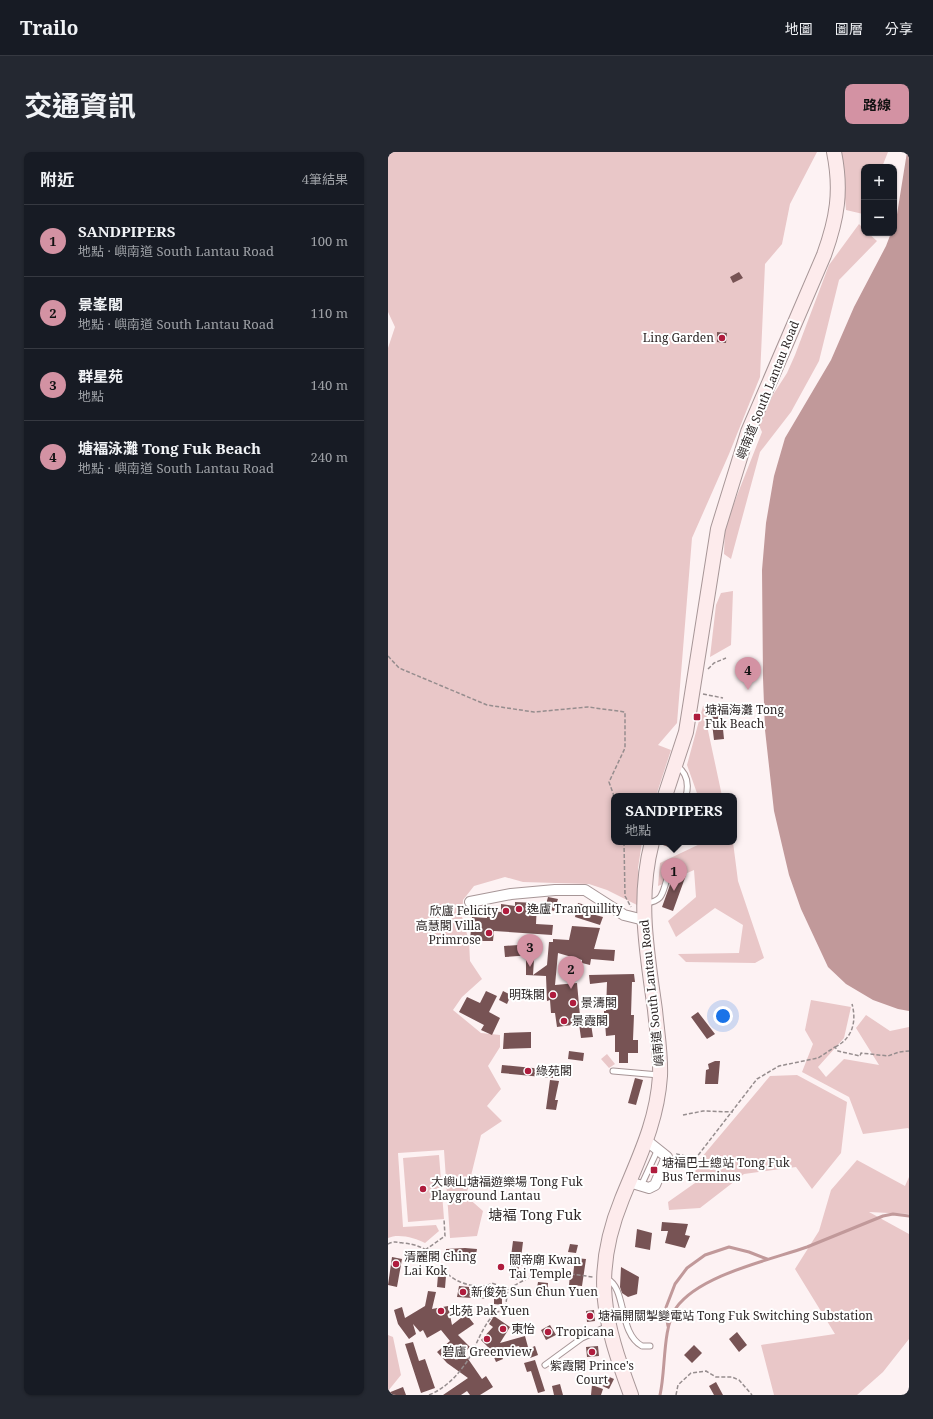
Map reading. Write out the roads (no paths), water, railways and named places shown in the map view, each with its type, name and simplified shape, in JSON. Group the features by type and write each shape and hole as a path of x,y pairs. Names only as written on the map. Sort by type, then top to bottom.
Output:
{"main road":[{"name":"嶼南道 South Lantau Road","path":"666,793 686,732 694,691 718,529 748,432 824,255 834,226 839,193 834,152"},
{"name":"嶼南道 South Lantau Road","path":"631,1395 616,1355 608,1326 604,1279 611,1232 635,1184 652,1145 656,1112 660,1075 659,1045 640,919 643,904 645,869 651,845"}],"street":[{"path":"470,902 511,894 555,890 585,890 624,916 640,919"},
{"path":"635,1184 650,1188 655,1185 667,1157 652,1145"}],"lane":[{"path":"676,766 683,770 688,783 686,793"},
{"path":"643,904 656,902 661,898 668,879"},
{"path":"613,1071 660,1075"},
{"path":"604,1279 609,1279 616,1288 633,1339 642,1346 650,1346"},
{"path":"545,1365 582,1338 608,1326"}],"waterway":[{"path":"660,1395 668,1327 676,1308 687,1296 701,1286 736,1270 807,1247 883,1216 893,1214 909,1216"},
{"path":"668,1326 665,1310 675,1284 687,1268 705,1255 729,1247 749,1252 767,1259"}],"place":[{"name":"Ling Garden","path":"722,338"},
{"name":"塘褔泳灘 Tong Fuk Beach","path":"748,690"},
{"name":"塘福海灘 Tong Fuk Beach","path":"697,717"},
{"name":"SANDPIPERS","path":"674,891"},
{"name":"逸廬 Tranquillity","path":"519,909"},
{"name":"欣廬 Felicity","path":"506,911"},
{"name":"高慧閣 Villa Primrose","path":"489,933"},
{"name":"群星苑","path":"530,967"},
{"name":"景峯閣","path":"571,989"},
{"name":"明珠閣","path":"553,995"},
{"name":"景濤閣","path":"573,1003"},
{"name":"景霞閣","path":"564,1021"},
{"name":"綠苑閣","path":"528,1071"},
{"name":"塘福巴士總站 Tong Fuk Bus Terminus","path":"654,1170"},
{"name":"大嶼山塘福遊樂場 Tong Fuk Playground Lantau","path":"423,1189"},
{"name":"清麗閣 Ching Lai Kok","path":"396,1264"},
{"name":"關帝廟 Kwan Tai Temple","path":"501,1267"},
{"name":"新俊苑 Sun Chun Yuen","path":"463,1292"},
{"name":"北苑 Pak Yuen","path":"441,1311"},
{"name":"塘福開關掣變電站 Tong Fuk Switching Substation","path":"590,1316"},
{"name":"東怡","path":"503,1329"},
{"name":"Tropicana","path":"548,1332"},
{"name":"碧廬 Greenview","path":"487,1339"},
{"name":"紫霞閣 Prince's Court","path":"592,1352"}],"district":[{"name":"塘褔 Tong Fuk","path":"535,1215"}]}
